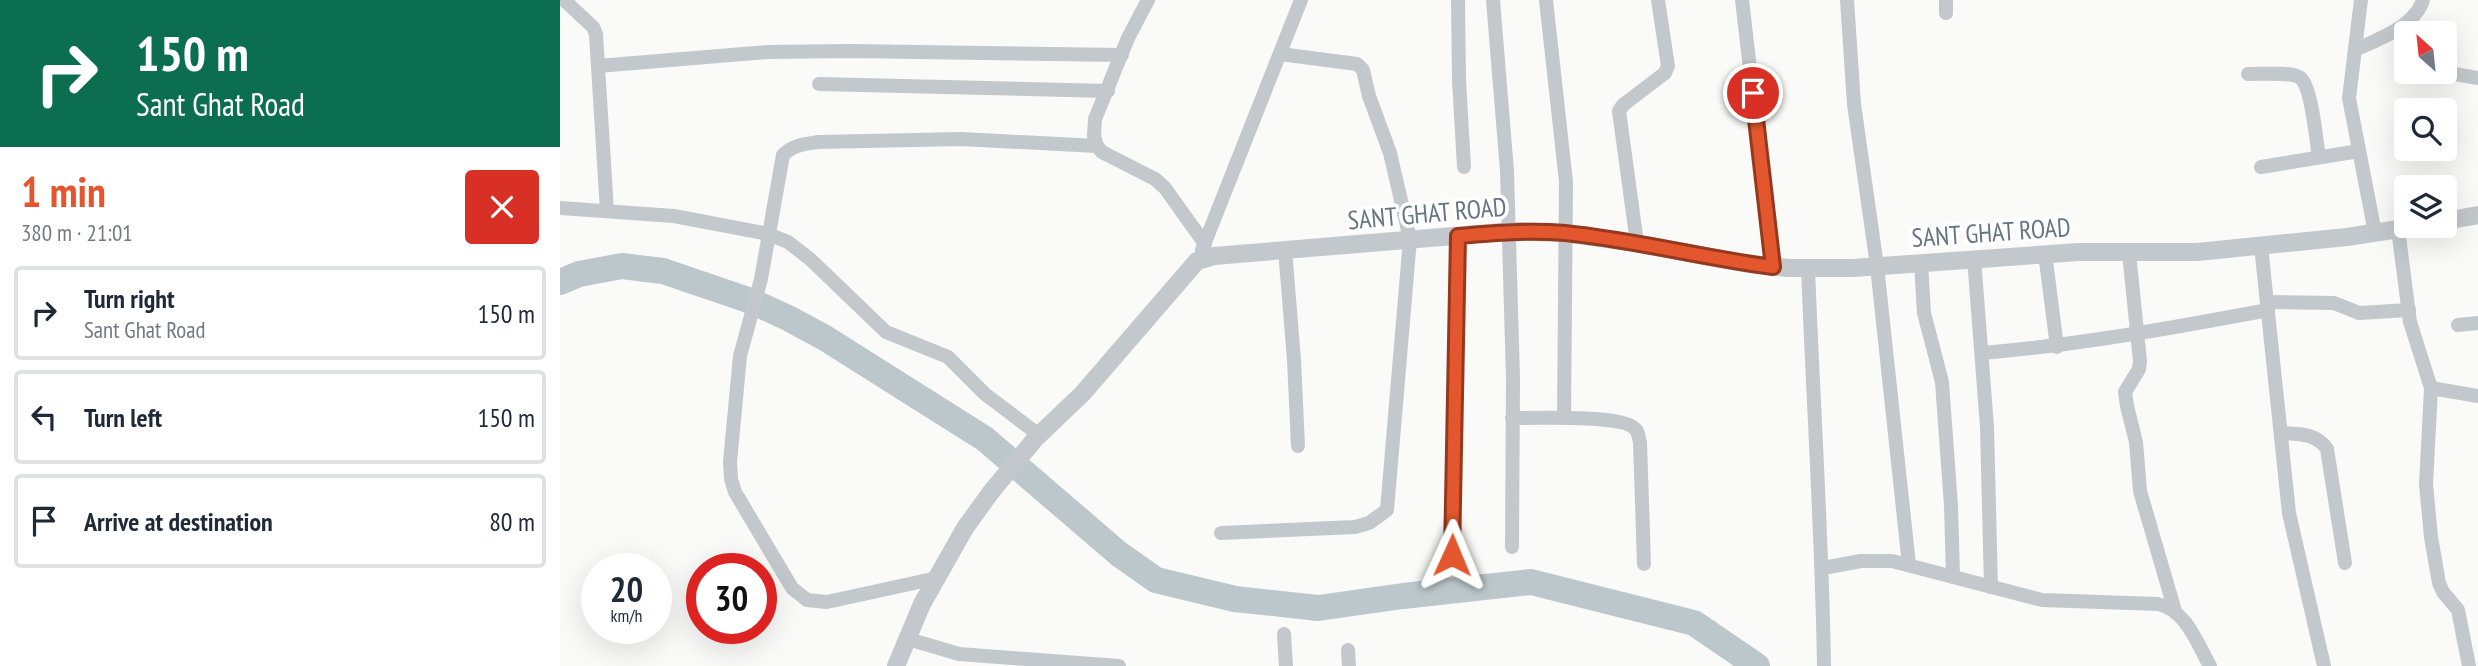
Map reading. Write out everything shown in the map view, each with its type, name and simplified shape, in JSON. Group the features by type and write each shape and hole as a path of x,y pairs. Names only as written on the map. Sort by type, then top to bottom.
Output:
{"street":[{"path":"564,0 593,27 607,211"},
{"path":"1136,0 1148,0 1095,119 1093,129 1097,146 1102,152 1148,174 1165,188 1205,244"},
{"path":"896,666 922,604 965,528 991,492 1037,437 1083,393 1197,261 1301,0"},
{"path":"1458,0 1464,167"},
{"path":"1493,0 1507,171 1512,547"},
{"path":"1546,0 1566,182 1564,418"},
{"path":"1637,243 1619,111 1665,73 1668,66 1658,0"},
{"path":"1743,0 1773,267"},
{"path":"1847,0 1854,104 1877,266 1909,565"},
{"path":"2361,0 2349,98 2375,233"},
{"path":"2407,21 2416,13 2423,0"},
{"path":"2357,49 2394,30"},
{"path":"598,66 796,52 975,51 1122,55"},
{"path":"1221,533 1356,527 1369,523 1387,510 1410,239 1390,153 1369,96 1363,70 1357,64 1280,54"},
{"path":"2248,74 2295,75 2305,82 2319,157"},
{"path":"2457,74 2478,78"},
{"path":"819,85 1108,91"},
{"path":"937,578 816,603 807,600 792,588 735,492 730,462 740,356 761,279 782,155 800,144 961,139 1097,146"},
{"path":"2261,167 2359,150"},
{"path":"560,208 674,216 768,234 788,242 810,259 886,332 948,357 985,394 1037,437"},
{"path":"2457,219 2478,215"},
{"name":"SANT GHAT ROAD","path":"1197,261 1214,256 1284,249 1509,232 1564,233 1773,267 1808,268 1877,266 2045,253 2197,252 2394,230"},
{"path":"1452,555 1458,236"},
{"path":"2399,238 2410,322 2431,388 2426,484 2431,537 2439,583 2443,593 2458,610 2469,666"},
{"path":"2261,246 2289,513 2325,666"},
{"path":"1284,249 1294,360 1298,446"},
{"path":"2045,253 2057,347"},
{"path":"2129,253 2139,369 2125,392 2136,442 2140,491 2175,611"},
{"path":"1974,258 1990,483 1991,587"},
{"path":"1921,262 1924,313 1942,382 1953,577"},
{"path":"1808,268 1812,401 1823,568 1824,666"},
{"path":"1982,353 2057,347 2137,335 2267,306 2334,303 2359,313 2409,310"},
{"path":"2458,326 2478,323"},
{"path":"2431,388 2478,396"},
{"path":"1512,418 1619,422 1631,425 1637,430 1644,564"},
{"path":"2281,433 2312,436 2319,439 2327,449 2345,564"},
{"path":"1823,568 1875,559 1909,565 2042,600 2158,604 2175,611 2184,621 2210,666"},
{"path":"1284,634 1286,666"},
{"path":"908,639 959,654 1021,662 1119,666"},
{"path":"1348,650 1349,666"}],"waterway":[{"path":"560,282 579,274 622,266 663,271 751,301 788,318 825,338 985,439 1119,554 1156,580 1235,599 1318,608 1531,582 1694,623 1757,666"}],"route":[{"path":"1452,555 1458,236 1514,231 1564,233 1773,267 1753,93"}]}
